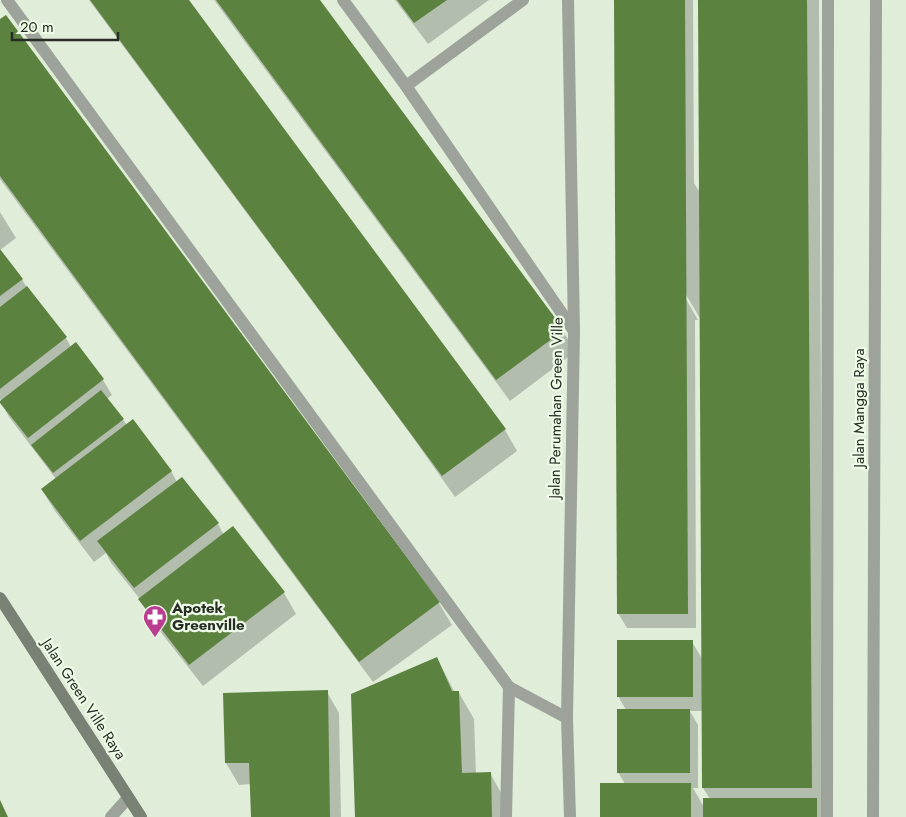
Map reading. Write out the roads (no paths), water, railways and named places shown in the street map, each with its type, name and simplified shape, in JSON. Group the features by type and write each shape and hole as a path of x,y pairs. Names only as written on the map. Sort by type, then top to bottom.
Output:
{"street":[{"path":"7,0 509,687 567,718"},
{"path":"342,0 406,86 574,331"},
{"path":"406,86 523,0"},
{"name":"Jalan Perumahan Green Ville","path":"568,0 574,331 567,718 570,817"},
{"path":"827,817 828,0"},
{"name":"Jalan Mangga Raya","path":"873,817 876,0"},
{"name":"Jalan Green Ville Raya","path":"0,598 141,817"},
{"path":"506,817 509,687"},
{"path":"111,817 128,798"}],"place":[{"name":"Apotek Greenville","path":"155,638"}]}
